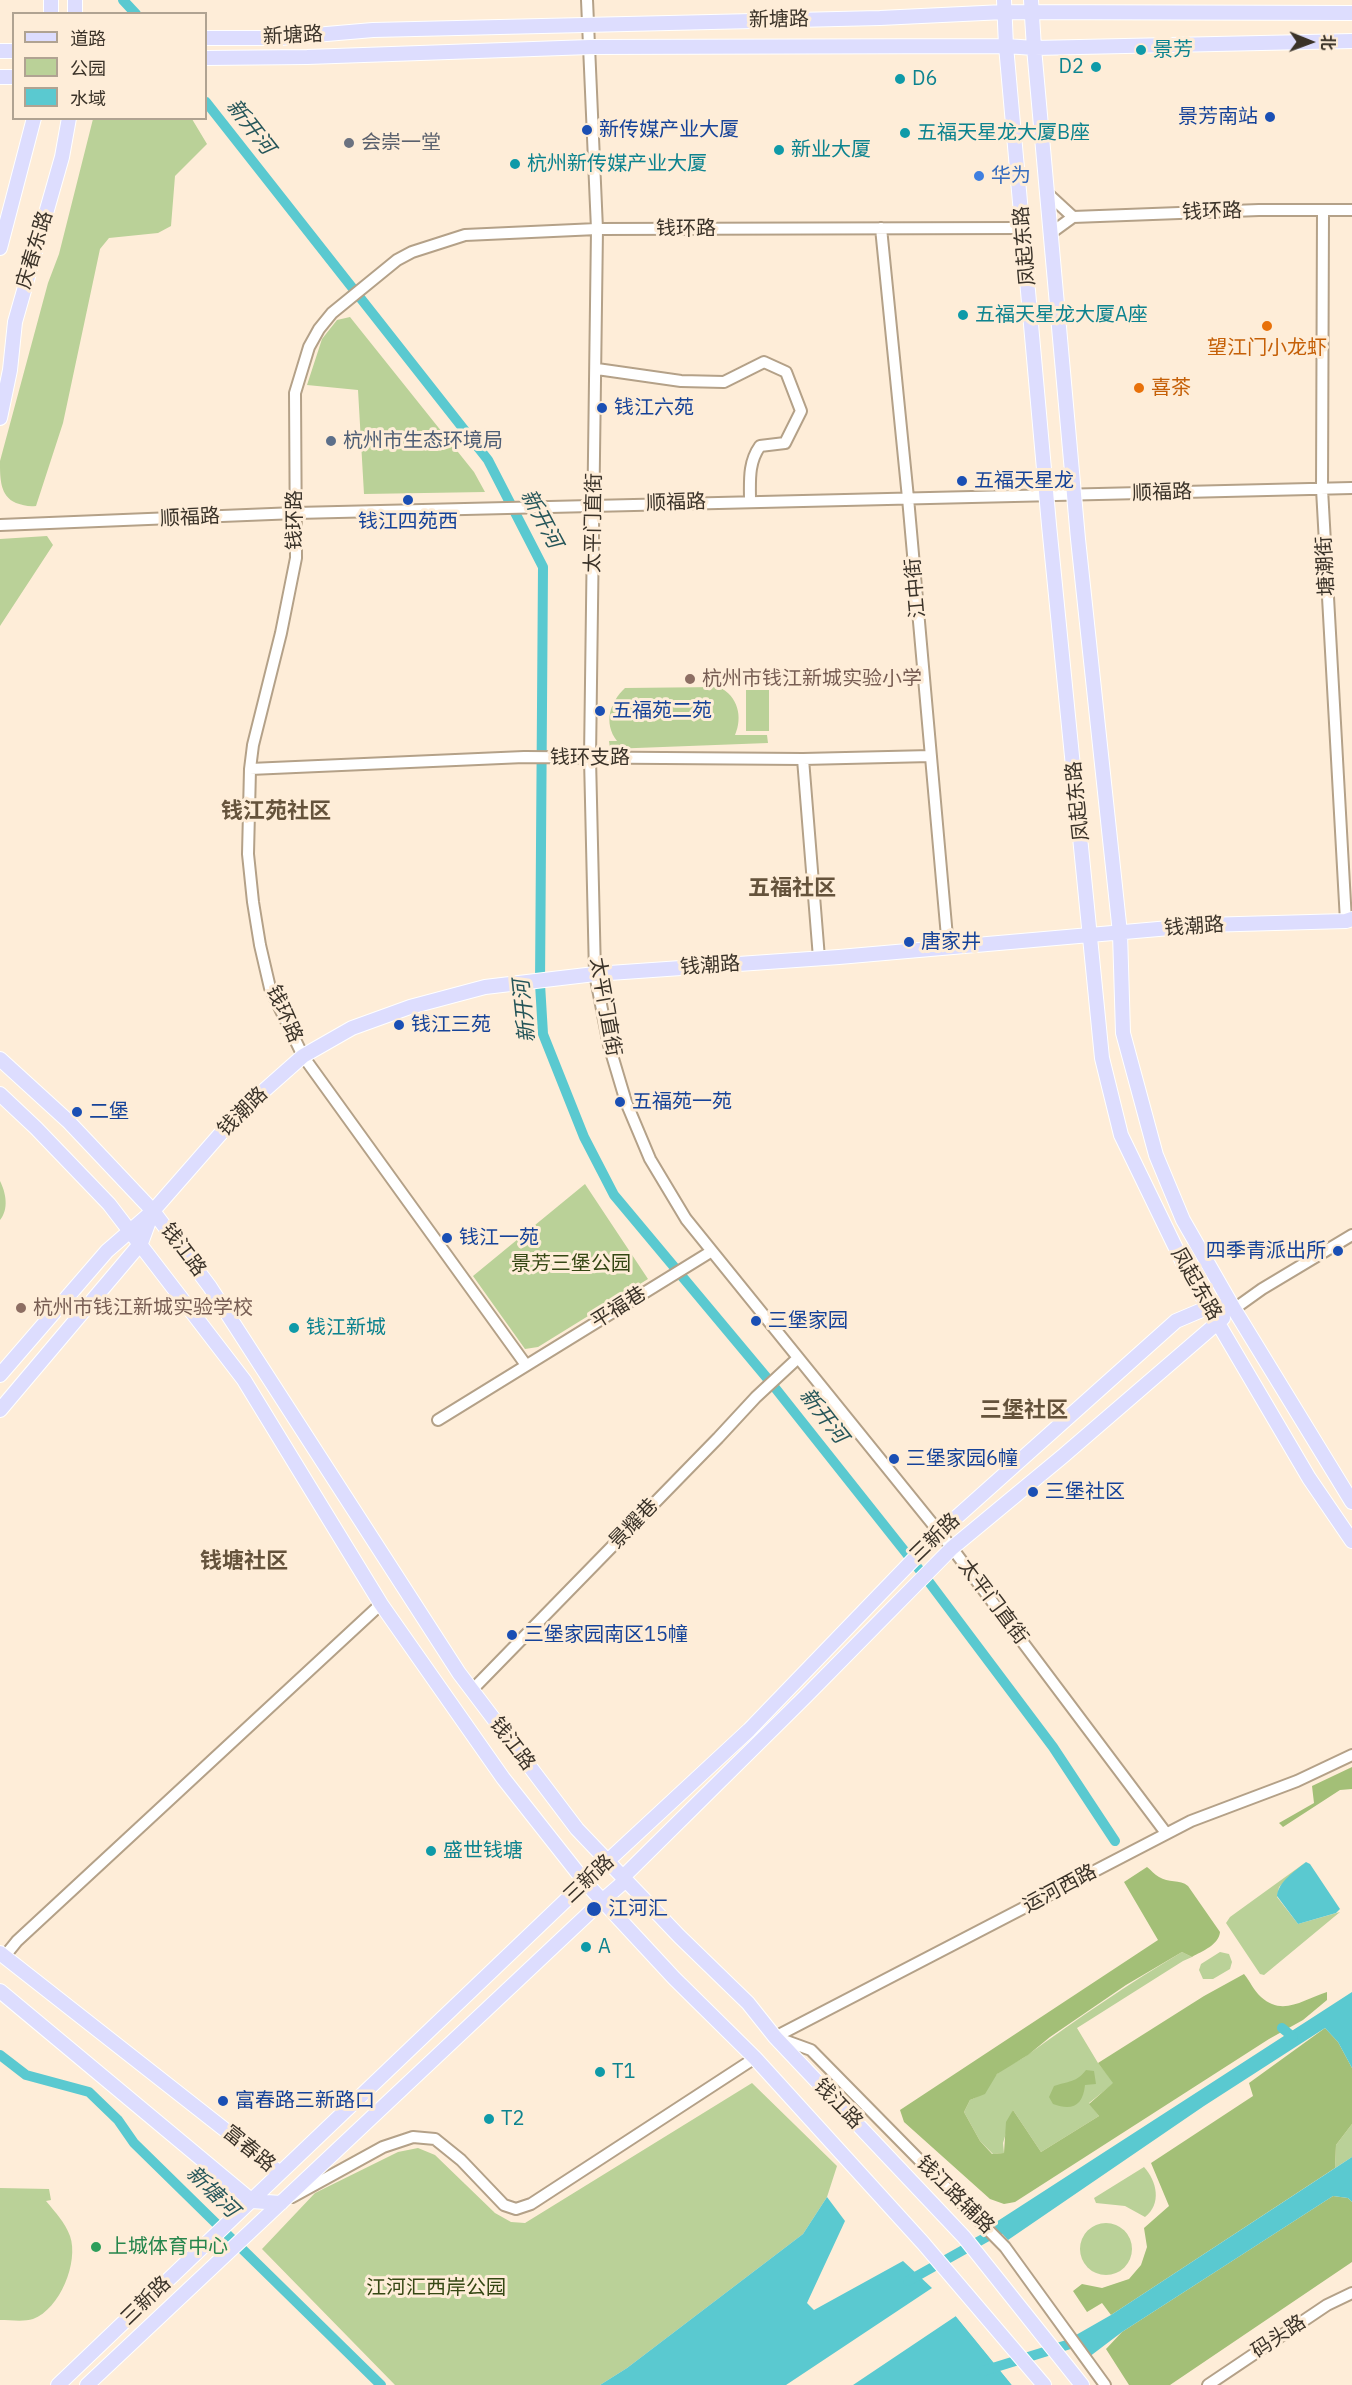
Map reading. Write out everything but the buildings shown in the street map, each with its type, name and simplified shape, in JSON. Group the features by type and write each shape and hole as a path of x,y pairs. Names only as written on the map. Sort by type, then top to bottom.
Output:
{"main road":[{"name":"新塘路","path":"207,38 280,38 373,30 589,23 880,18 1004,6 1352,13"},
{"name":"凤起东路","path":"1004,6 1047,495 1102,1058 1121,1135 1161,1219 1209,1307 1309,1478 1352,1540"},
{"name":"凤起东路","path":"1031,6 1074,496 1120,933 1123,1033 1156,1155 1183,1220 1234,1309 1352,1502"},
{"name":"新塘路","path":"207,58 329,57 590,47 1006,46 1034,48 1352,41"},
{"name":"庆春东路","path":"0,248 33,120"},
{"name":"庆春东路","path":"0,418 10,370 15,322 62,157 69,120"},
{"path":"0,374 15,322"},
{"name":"钱潮路","path":"0,1375 107,1251 153,1211 223,1131 259,1095 303,1056 352,1028 410,1007 485,987 595,974 948,948 1204,925 1350,921"},
{"name":"钱江路","path":"0,1059 68,1121 153,1211 210,1287 319,1458 472,1690 577,1830 748,2003 775,2037 949,2221 1082,2385"},
{"name":"钱江路","path":"0,1094 109,1204 244,1380 381,1604 503,1778 585,1882 674,1978 755,2058 923,2243 1044,2385"},
{"name":"钱潮路","path":"0,1410 141,1243 153,1211"},
{"name":"三新路","path":"58,2385 585,1882 749,1730 940,1532 1176,1321 1209,1307 1234,1309"},
{"name":"三新路","path":"87,2385 603,1900 952,1548 1234,1309"},
{"name":"富春路","path":"0,1991 252,2201 281,2203 280,2173 2,1955"}],"street":[{"name":"太平门直街","path":"587,0 597,229 597,369 590,758 595,974 609,1045 626,1102 650,1159 686,1219 940,1532 1166,1833"},
{"path":"1047,193 1073,218 1051,232"},
{"name":"塘潮街","path":"1323,210 1322,489 1350,921"},
{"name":"钱环路","path":"1073,218 1352,210"},
{"name":"江中街","path":"881,228 908,498 948,948"},
{"name":"钱环路","path":"526,1365 303,1056 270,988 260,945 248,854 250,769 253,745 291,590 296,558 295,393 309,347 319,329 345,302 397,260 412,252 465,235 597,229 1023,228"},
{"path":"597,369 681,381 724,382 764,363 786,372 801,411 785,443 760,446 755,453 751,464 750,501"},
{"name":"顺福路","path":"0,525 296,513 1352,488"},
{"name":"钱环支路","path":"250,769 524,757 803,759 931,756"},
{"path":"803,759 819,958"},
{"path":"1234,1309 1262,1288 1352,1236"},
{"name":"平福巷","path":"438,1420 712,1251"},
{"name":"景耀巷","path":"472,1690 756,1397 798,1358"},
{"path":"2,1955 381,1604"},
{"name":"运河西路","path":"775,2037 1166,1833 1191,1821 1297,1781 1352,1755"},
{"name":"钱江路辅路","path":"775,2037 811,2050 967,2206 1005,2247 1105,2385"},
{"name":"三新路","path":"281,2203 383,2146 413,2137 435,2139 461,2160 504,2205 516,2210 531,2204 755,2058"},
{"name":"码头路","path":"1208,2385 1327,2305 1352,2293"}],"green space":[{"path":"93,120 193,120 207,144 175,176 171,226 158,233 109,238 100,249 63,423 36,506 26,506 11,500 4,491 0,461 48,283 59,254"},
{"path":"350,317 474,472 485,492 364,494 358,390 307,385 322,339 337,320"},
{"path":"47,536 53,545 0,626 0,539"},
{"path":"719,687 735,701 739,721 735,735 767,735 768,743 610,749 609,741 617,741 610,727 610,713 615,700 625,688"},
{"path":"746,690 769,690 769,731 746,731"},
{"path":"0,1181 6,1201 5,1211 0,1220"},
{"name":"景芳三堡公园","path":"585,1184 648,1279 538,1347 525,1349 473,1276"},
{"path":"1352,1767 1352,1789 1340,1790 1283,1827 1279,1823 1314,1803 1312,1786"},
{"path":"1306,1862 1279,1887 1277,1897 1298,1924 1340,1912 1264,1975 1260,1974 1226,1923 1230,1917"},
{"path":"1147,1867 1163,1879 1181,1882 1188,1886 1220,1932 1217,1941 1192,1957 1182,1952 1126,1985 1050,2037 1028,2055 997,2074 985,2094 970,2100 964,2112 980,2141 992,2154 1004,2153 1006,2122 1013,2110 1041,2152 1099,2116 1089,2104 1113,2083 1098,2063 1204,1996 1244,1974 1261,1997 1277,2006 1294,2005 1327,1992 1327,2000 1303,2020 1269,2039 1015,2202 1004,2204 990,2199 904,2122 900,2110 1158,1940 1124,1882"},
{"path":"1182,1952 1192,1957 1077,2028 1098,2063 1114,2083 1089,2103 1099,2116 1041,2152 1013,2110 1003,2143 1004,2153 993,2154 980,2141 964,2112 970,2100 983,2093 994,2077 1122,1989"},
{"path":"1220,1952 1229,1954 1232,1962 1230,1969 1213,1979 1203,1979 1199,1970 1201,1964"},
{"path":"1325,2028 1338,2042 1352,2068 1352,2124 1336,2145 1335,2168 1111,2315 1102,2303 1087,2312 1073,2291 1082,2284 1102,2288 1129,2279 1141,2265 1147,2247 1144,2228 1169,2206 1151,2163 1253,2096 1249,2083"},
{"path":"1086,2070 1094,2071 1096,2084 1085,2085 1079,2102 1071,2107 1053,2104 1049,2097 1054,2086 1075,2079"},
{"name":"江河汇西岸公园","path":"752,2083 837,2166 827,2197 803,2234 627,2368 600,2385 395,2385 262,2249 315,2193 398,2152 418,2148 435,2155 495,2213 511,2222 525,2223"},
{"path":"1352,2124 1352,2157 1335,2168 1336,2145"},
{"path":"1144,2167 1152,2179 1156,2192 1154,2206 1145,2217 1125,2206 1096,2203 1094,2198"},
{"path":"0,2188 49,2189 51,2200 46,2201 63,2222 70,2236 72,2259 65,2284 43,2314 29,2320 0,2320"},
{"path":"1333,2196 1348,2198 1352,2202 1352,2262 1170,2385 1129,2385 1106,2349 1122,2332"},
{"path":"1106,2223 1116,2225 1124,2231 1130,2239 1132,2249 1130,2259 1124,2267 1116,2273 1106,2275 1096,2273 1088,2267 1082,2259 1080,2249 1082,2239 1088,2231 1096,2225"}],"water":[{"path":"1306,1862 1310,1864 1340,1909 1336,1913 1298,1924 1277,1896 1284,1881"},
{"path":"1352,1992 1352,2068 1338,2042 1325,2028 1204,2106 1008,2240 993,2224"},
{"path":"1352,2157 1352,2202 1348,2198 1333,2196 1122,2332 1089,2357 1076,2335 1111,2315"},
{"path":"827,2197 845,2221 807,2303 814,2310 903,2261 932,2288 786,2385 600,2385 627,2368 803,2234"},
{"path":"956,2316 1012,2385 853,2385"}],"pier":[{"path":"956,2313 1015,2385 1012,2385 954,2314"}],"waterway":[{"name":"新开河","path":"123,0 134,12"},
{"name":"新开河","path":"207,103 488,460 543,567 540,984 543,1034 584,1137 614,1195 772,1384 926,1578 1053,1747 1115,1841"},
{"name":"新开河","path":"1282,2028 1293,2037"},
{"name":"新塘河","path":"0,2055 26,2075 89,2092 118,2120 134,2143 381,2385"},
{"path":"908,2281 999,2230"},
{"path":"983,2371 1083,2340"}],"place":[{"name":"景芳","path":"1141,50"},
{"name":"D2","path":"1096,67"},
{"name":"D6","path":"900,79"},
{"name":"景芳南站","path":"1270,117"},
{"name":"新传媒产业大厦","path":"587,130"},
{"name":"五福天星龙大厦B座","path":"905,133"},
{"name":"会崇一堂","path":"349,143"},
{"name":"新业大厦","path":"779,150"},
{"name":"杭州新传媒产业大厦","path":"515,164"},
{"name":"华为","path":"979,176"},
{"name":"五福天星龙大厦A座","path":"963,315"},
{"name":"望江门小龙虾","path":"1267,326"},
{"name":"喜茶","path":"1139,388"},
{"name":"钱江六苑","path":"602,408"},
{"name":"杭州市生态环境局","path":"331,441"},
{"name":"五福天星龙","path":"962,481"},
{"name":"钱江四苑西","path":"408,500"},
{"name":"杭州市钱江新城实验小学","path":"690,679"},
{"name":"五福苑二苑","path":"600,711"},
{"name":"唐家井","path":"909,942"},
{"name":"钱江三苑","path":"399,1025"},
{"name":"五福苑一苑","path":"620,1102"},
{"name":"二堡","path":"77,1112"},
{"name":"钱江一苑","path":"447,1238"},
{"name":"四季青派出所","path":"1338,1251"},
{"name":"杭州市钱江新城实验学校","path":"21,1308"},
{"name":"三堡家园","path":"756,1321"},
{"name":"钱江新城","path":"294,1328"},
{"name":"三堡家园6幢","path":"894,1459"},
{"name":"三堡社区","path":"1033,1492"},
{"name":"三堡家园南区15幢","path":"512,1635"},
{"name":"盛世钱塘","path":"431,1851"},
{"name":"江河汇","path":"594,1909"},
{"name":"A","path":"586,1947"},
{"name":"T1","path":"600,2072"},
{"name":"富春路三新路口","path":"223,2101"},
{"name":"T2","path":"489,2119"},
{"name":"上城体育中心","path":"96,2247"}],"district":[{"name":"钱江苑社区","path":"276,812"},
{"name":"五福社区","path":"792,889"},
{"name":"三堡社区","path":"1024,1411"},
{"name":"钱塘社区","path":"244,1562"}]}
